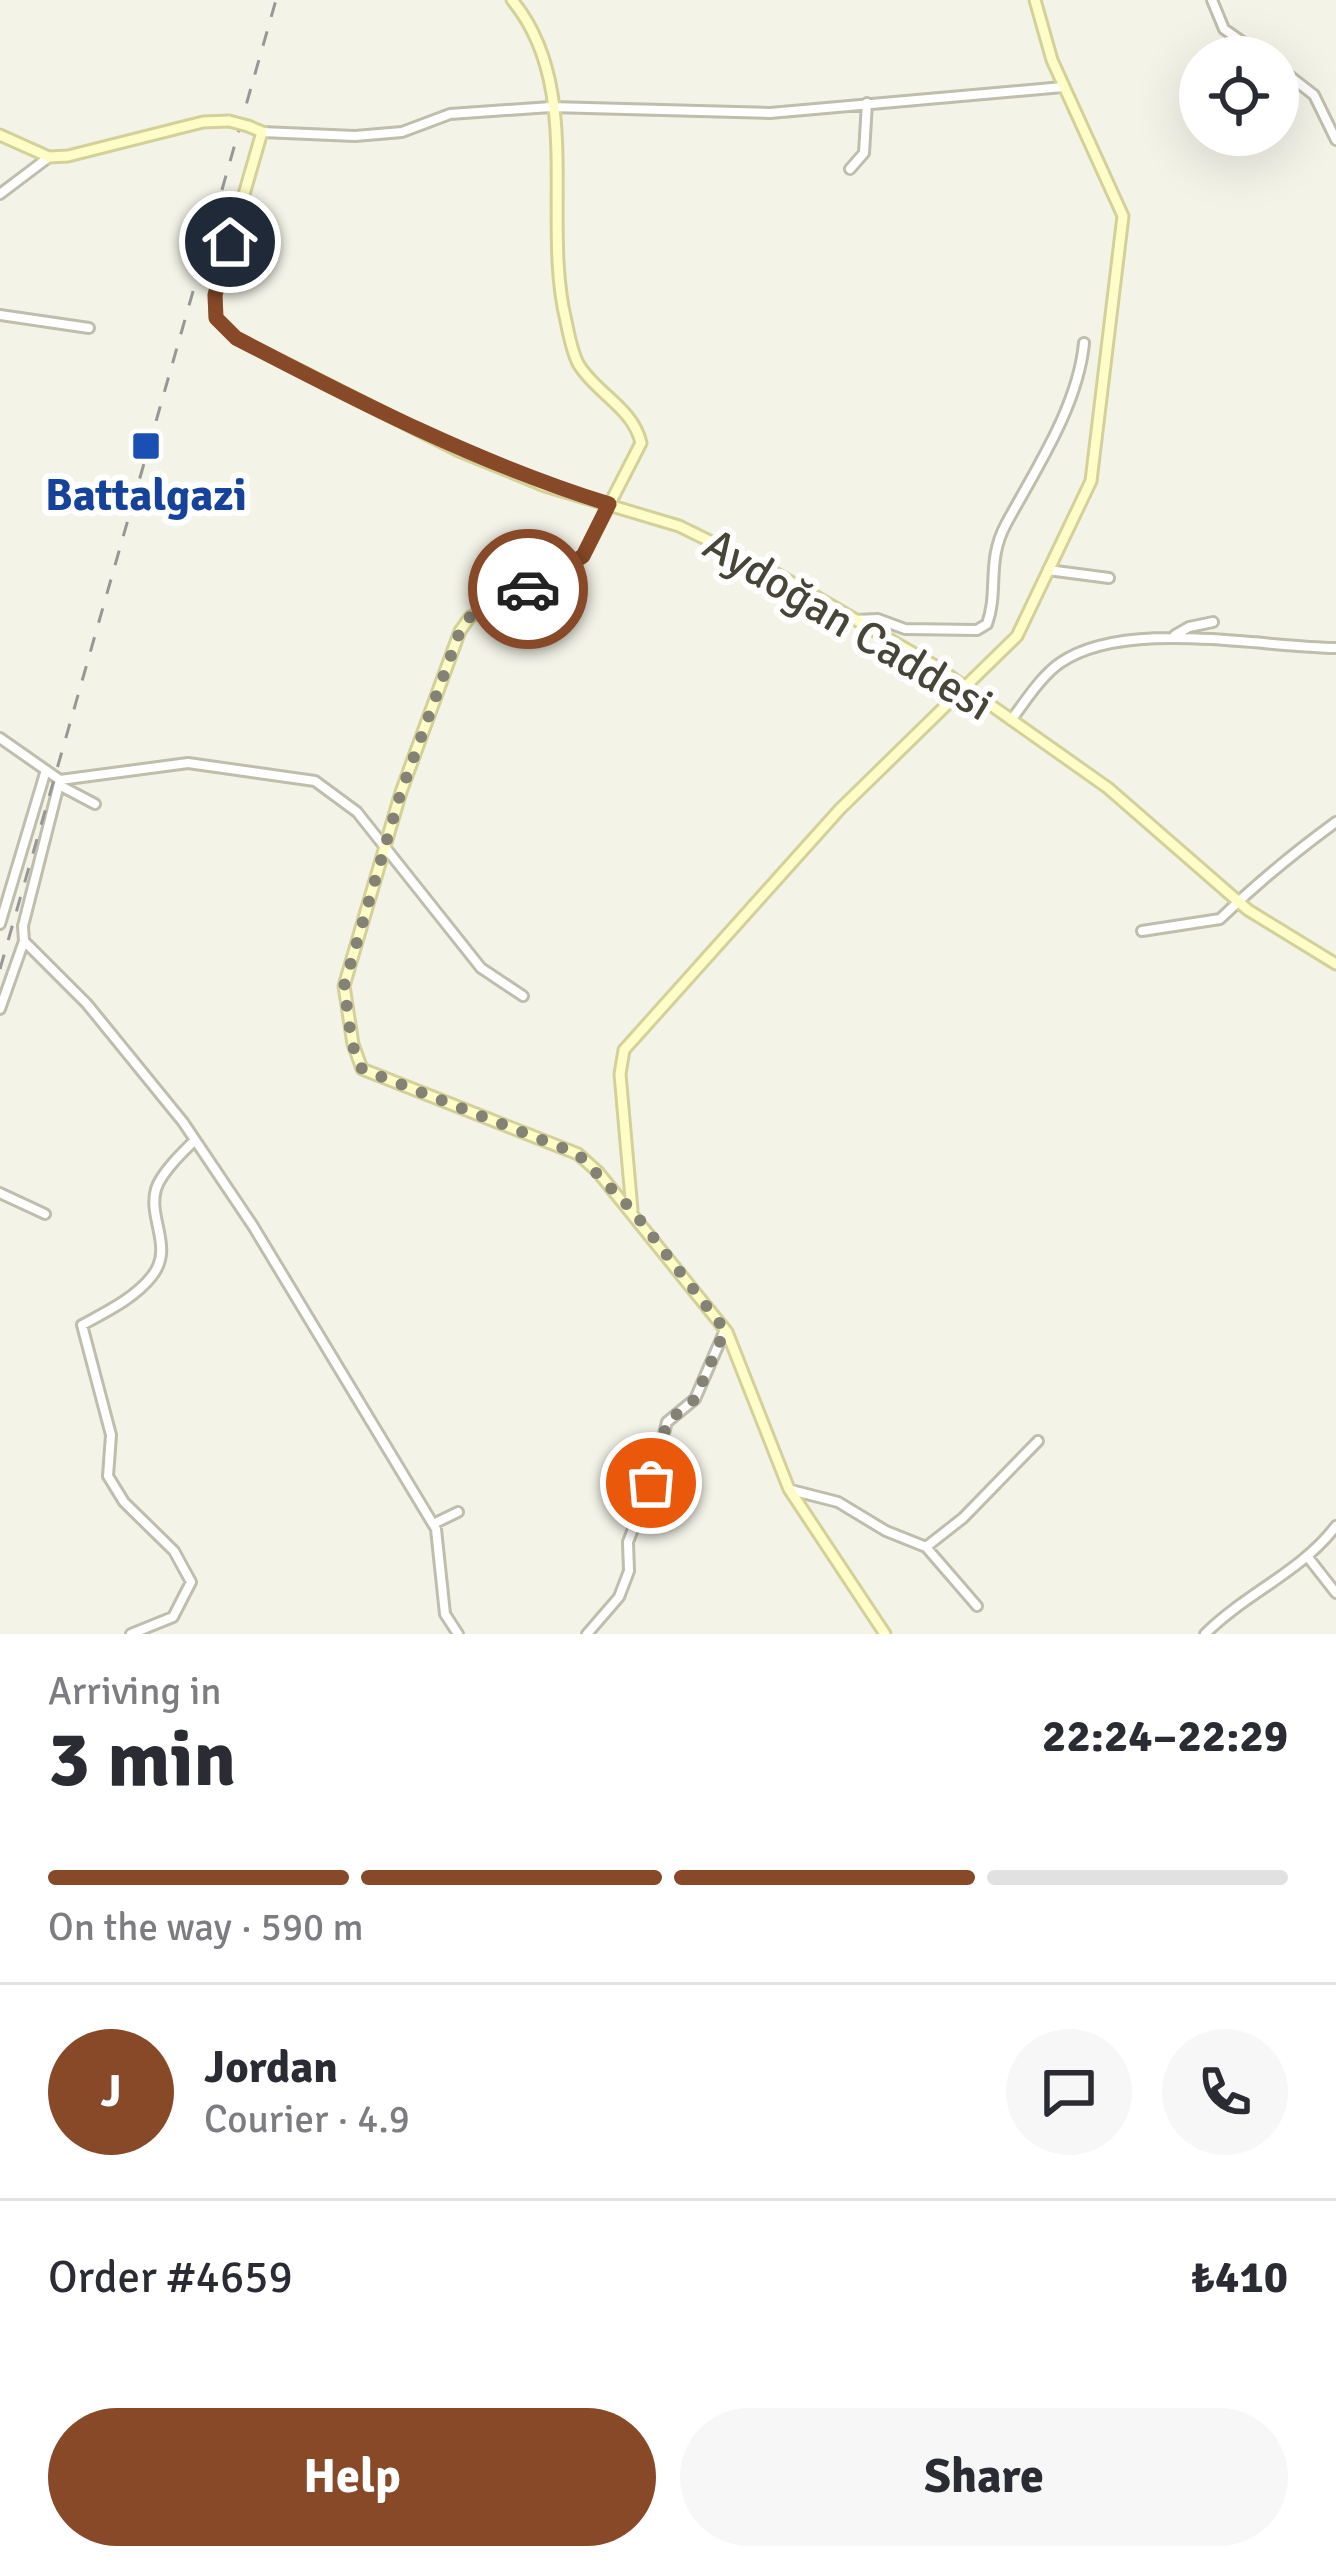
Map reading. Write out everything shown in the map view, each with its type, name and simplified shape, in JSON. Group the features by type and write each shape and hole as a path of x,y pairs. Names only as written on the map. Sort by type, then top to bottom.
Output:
{"street":[{"path":"512,0 528,19 545,69 559,181 559,266 577,362 632,419 641,442 583,556 564,571 470,617 460,631 385,848 344,986 352,1044 362,1069 578,1154 632,1210 725,1330 789,1489 885,1634"},
{"path":"632,1210 620,1074 624,1050 840,809 1017,636 1090,482 1123,216 1063,86 1035,0"},
{"path":"1212,0 1224,29 1234,36"},
{"path":"1299,83 1314,95 1336,140"},
{"path":"0,135 50,157 98,152 203,122 229,122 262,132 355,136 402,132 450,114 551,107 770,113 1063,86"},
{"path":"850,169 864,153 867,103"},
{"name":"Aydoğan Caddesi","path":"262,132 222,267 216,318 236,338 380,414 544,486 679,526 937,667 1108,788 1235,899 1336,964"},
{"path":"0,194 50,157"},
{"path":"0,315 89,328"},
{"path":"854,620 878,620 905,629 977,630 988,624 995,555 1081,372 1084,343"},
{"path":"1047,570 1109,578"},
{"path":"1174,636 1213,622"},
{"path":"1010,721 1060,663 1130,638 1174,636 1336,648"},
{"path":"0,739 95,804"},
{"path":"60,783 188,763 315,781 357,812 481,968 523,996"},
{"path":"0,924 46,770"},
{"path":"0,1009 24,941 23,926 60,783"},
{"path":"1142,932 1220,919 1235,899 1256,888 1336,822"},
{"path":"24,941 86,1004 195,1140 253,1226 433,1524 445,1613 458,1634"},
{"path":"131,1634 173,1617 191,1582 175,1551 124,1502 108,1476 111,1435 82,1325 122,1302 154,1274 164,1246 156,1218 157,1187 195,1140"},
{"path":"0,1193 45,1214"},
{"path":"587,1634 619,1597 628,1571 628,1542 667,1422 695,1399 725,1330"},
{"path":"926,1547 962,1518 1038,1441"},
{"path":"789,1489 838,1502 886,1531 926,1547 977,1606"},
{"path":"433,1524 458,1512"},
{"path":"1205,1634 1231,1609 1307,1556 1336,1526"},
{"path":"1307,1556 1336,1593"}],"railway":[{"path":"0,969 276,0"}],"way so far":[{"path":"528,589 470,617 460,631 401,792 344,986 344,1002 362,1069 578,1154 632,1210 725,1330 695,1399 667,1422 651,1483"}],"place":[{"name":"Battalgazi","path":"146,446"}],"route":[{"path":"230,242 215,295 216,318 236,338 459,451 544,486 609,504 583,556 528,589"}]}
